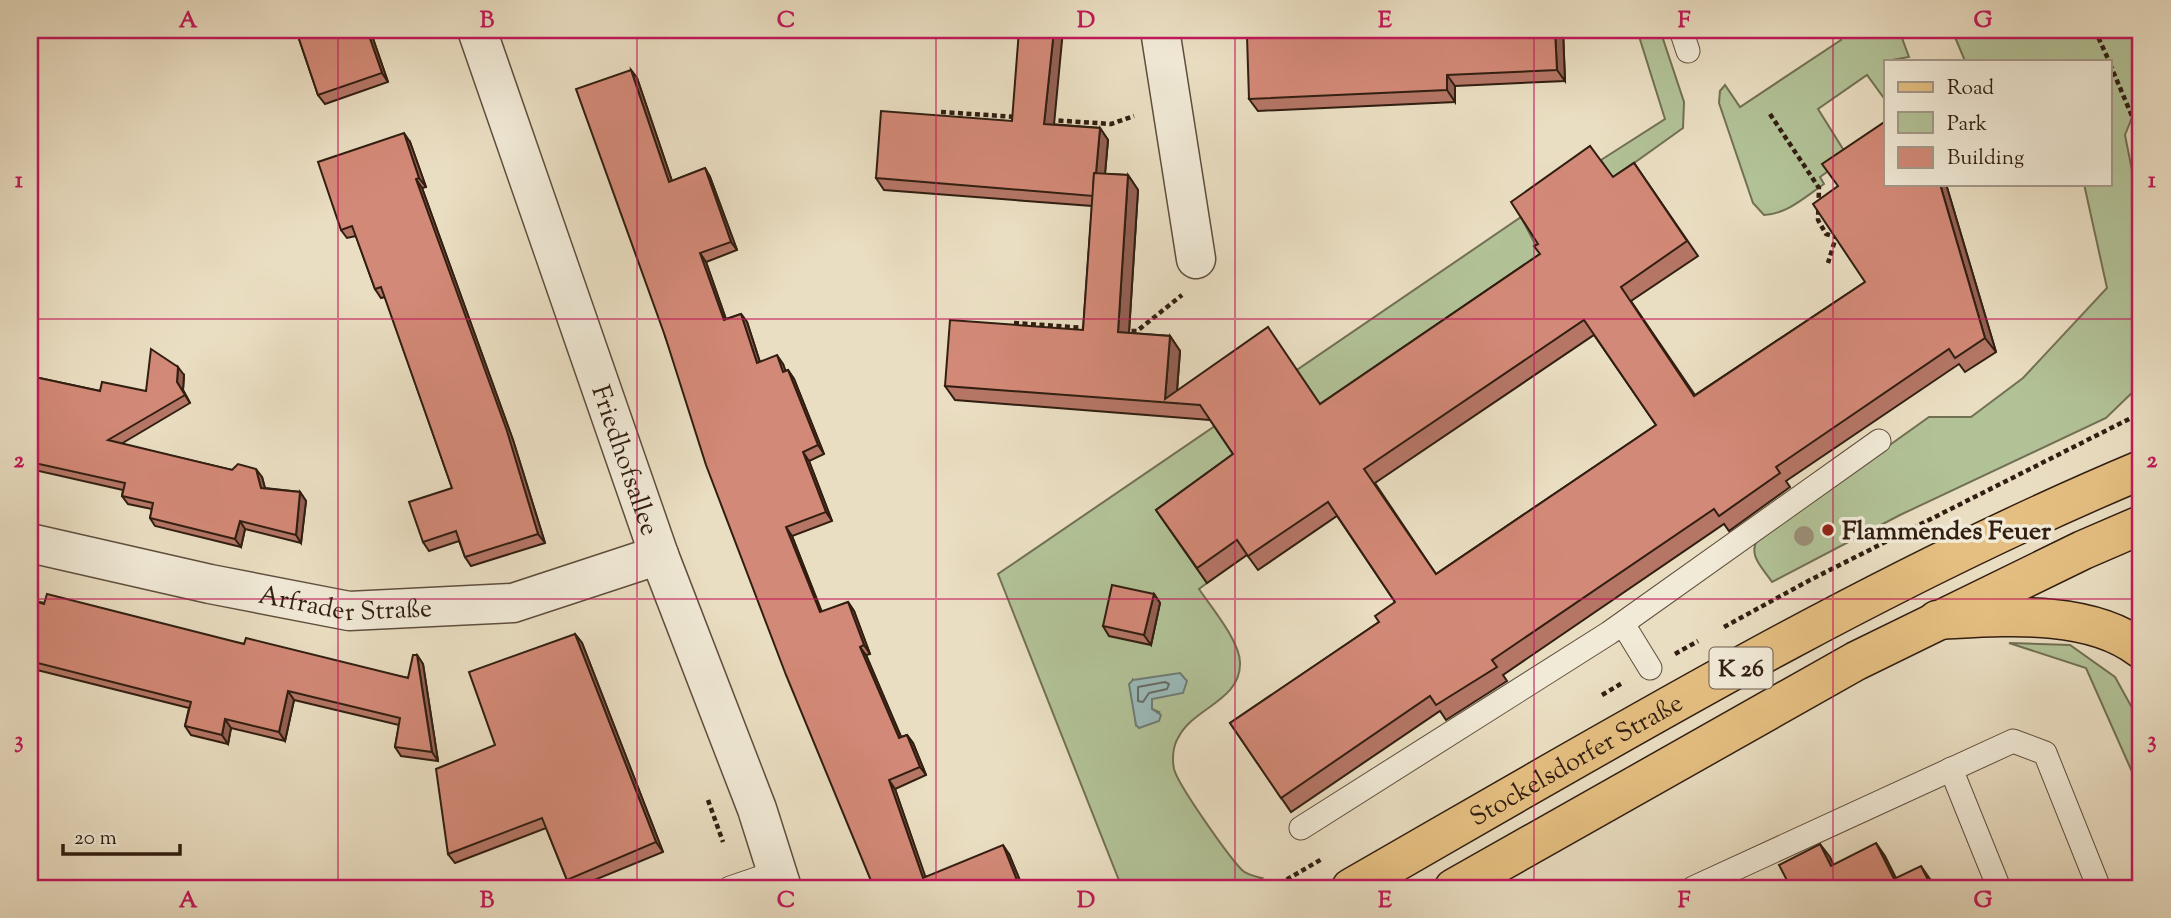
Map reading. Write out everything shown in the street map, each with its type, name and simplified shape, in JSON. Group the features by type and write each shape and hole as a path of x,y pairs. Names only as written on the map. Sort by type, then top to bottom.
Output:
{"main road":[{"name":"Stockelsdorfer Straße","path":"1351,888 1580,757 1836,616 2059,504 2141,470"},
{"name":"Stockelsdorfer Straße","path":"1454,888 1812,686 1937,620 2141,525"},
{"path":"1937,620 2020,616 2076,621 2141,649"}],"street":[{"name":"Friedhofsallee","path":"477,30 659,555 757,809 780,880"},
{"path":"1160,30 1196,258"},
{"name":"Arfrader Straße","path":"30,544 349,611 513,603 659,555"}],"lane":[{"path":"1301,828 1623,624 1879,441"},
{"path":"1623,624 1650,668"},
{"path":"1693,888 2013,741 2045,753 2099,888"},
{"path":"1951,769 1999,888"},
{"path":"730,888 780,880"}],"path":[{"path":"2095,30 2108,60"},
{"path":"2112,69 2139,127 2141,147"},
{"path":"1046,119 1111,124 1172,102"},
{"path":"941,112 1020,117"},
{"path":"1770,114 1819,188 1818,220 1826,234 1836,237 1828,263"},
{"path":"1110,330 1137,331 1200,281 1196,258"},
{"path":"1014,323 1096,329"}],"green space":[{"path":"1637,30 1660,30 1684,102 1683,128 1613,178 1601,160 1665,119"},
{"path":"1835,30 1899,30 1909,57 1884,60 1884,98 1867,75 1818,109 1848,157 1820,177 1824,184 1803,199 1780,212 1764,215 1753,203 1719,103 1720,91 1725,85 1740,107 1841,40"},
{"path":"1952,30 2132,30 2141,53 2141,95 2125,135 2141,215 2141,384 2106,418 1900,515 1772,582 1755,556 1758,539 1929,417 1971,417 2023,378 2107,288 2084,186 2112,186 2112,60 1965,60"},
{"path":"1521,217 1544,261 1167,524 1207,583 1199,589 1230,635 1240,663 1233,687 1194,719 1178,738 1173,753 1174,769 1194,805 1236,863 1246,873 1262,878 1244,888 1122,888 998,574","holes":["1133,680 1152,699 1152,709 1159,712 1136,725"]},
{"path":"2009,643 2070,645 2115,677 2141,724 2141,792 2086,668"}],"water":[{"path":"1180,673 1187,681 1183,693 1152,699 1152,709 1161,715 1159,721 1139,728 1136,725 1129,684 1133,680"}],"building":[{"path":"296,30 367,30 382,73 318,95"},
{"path":"1019,30 1054,30 1044,124 1100,128 1093,196 876,178 881,111 1012,121"},
{"path":"1371,30 1555,30 1557,70 1447,75 1447,90 1249,99 1247,36"},
{"path":"631,70 669,182 705,168 731,242 700,253 724,320 741,314 757,363 777,355 783,372 788,370 818,445 803,452 826,512 786,527 820,612 848,602 864,645 860,647 899,738 907,735 920,767 889,780 923,878 1003,845 1018,883 1004,888 874,888 786,675 706,465 665,336 576,89"},
{"path":"1884,122 1884,186 1941,186 1985,338 1955,358 1949,349 1776,467 1780,473 1719,516 1714,509 1492,660 1497,667 1436,705 1430,696 1281,798 1230,723 1379,622 1375,616 1395,602 1328,502 1248,556 1237,540 1197,568 1156,510 1233,454 1200,405 945,386 950,320 1083,330 1094,173 1128,175 1118,332 1170,336 1165,399 1268,327 1320,404 1540,254 1534,246 1538,244 1511,202 1590,146 1613,177 1634,163 1687,241 1621,287 1694,396 1865,282 1813,204 1838,186 1822,164","holes":["1584,320 1656,425 1436,574 1364,469"]},
{"path":"404,133 419,178 416,179 507,431 538,534 465,557 456,531 423,542 409,502 452,488 381,287 375,289 352,226 341,230 318,162"},
{"path":"151,349 178,367 177,382 185,395 108,440 232,470 238,464 256,469 261,488 300,492 296,535 240,521 235,539 150,518 153,503 122,496 125,483 30,462 30,376 100,391 102,382 146,391"},
{"path":"1112,585 1154,594 1144,635 1103,626"},
{"path":"47,594 244,644 246,638 408,678 413,655 417,655 432,752 395,747 400,718 288,691 279,732 225,719 222,735 185,726 191,702 30,661 30,600 44,604"},
{"path":"575,634 656,842 567,880 542,818 448,854 436,769 495,745 469,672"},
{"path":"1876,843 1894,879 1921,866 1932,888 1786,888 1790,886 1779,865 1820,844 1831,866"}],"place":[{"name":"Flammendes Feuer","path":"1828,530"}]}
